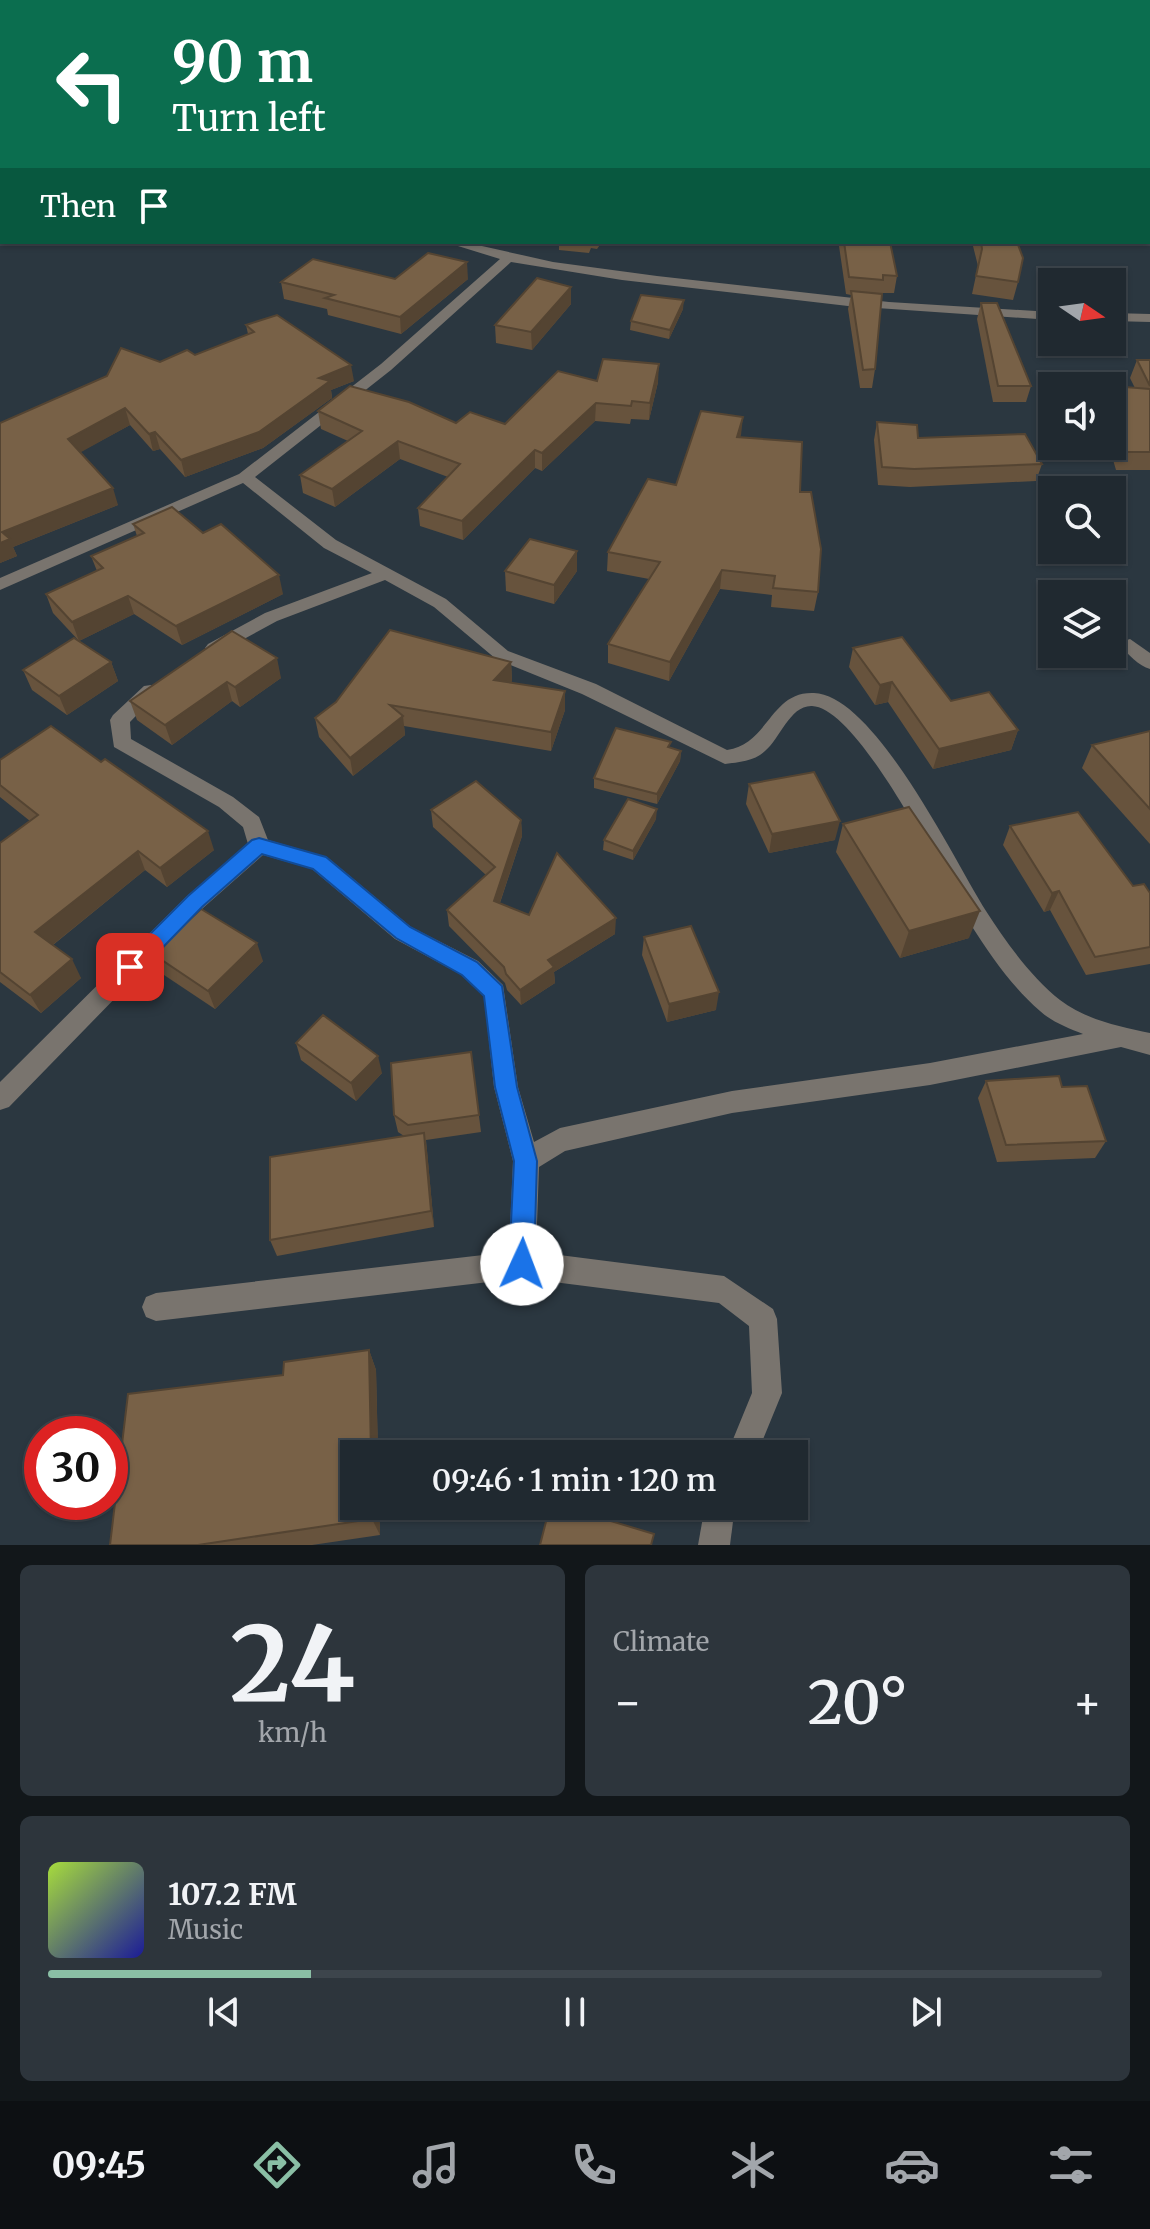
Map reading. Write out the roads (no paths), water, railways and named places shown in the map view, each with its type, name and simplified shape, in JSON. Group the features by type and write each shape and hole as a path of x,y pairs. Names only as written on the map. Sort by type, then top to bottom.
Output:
{"street":[{"path":"459,244 509,257 774,293 991,315 1038,316"},
{"path":"0,585 245,477 386,367 509,257"},
{"path":"1126,317 1150,318"},
{"path":"245,477 330,544 440,603 502,655 589,689 725,757 749,753 760,745 784,711 798,702 816,698 832,703 848,714 900,784 980,921 1050,1007 1118,1038 1150,1044"},
{"path":"200,657 271,617 386,574"},
{"path":"1130,645 1150,663"},
{"path":"166,680 120,720 121,742 226,802 252,823 259,846"},
{"path":"0,1099 195,902 259,846"},
{"path":"259,846 319,863 403,933 470,968 495,992 506,1087 526,1161 522,1264"},
{"path":"526,1161 560,1140 732,1102 930,1074 1118,1038"},
{"path":"156,1307 522,1264 724,1290 763,1319 767,1393 748,1440"},
{"path":"714,1545 718,1520"}]}
